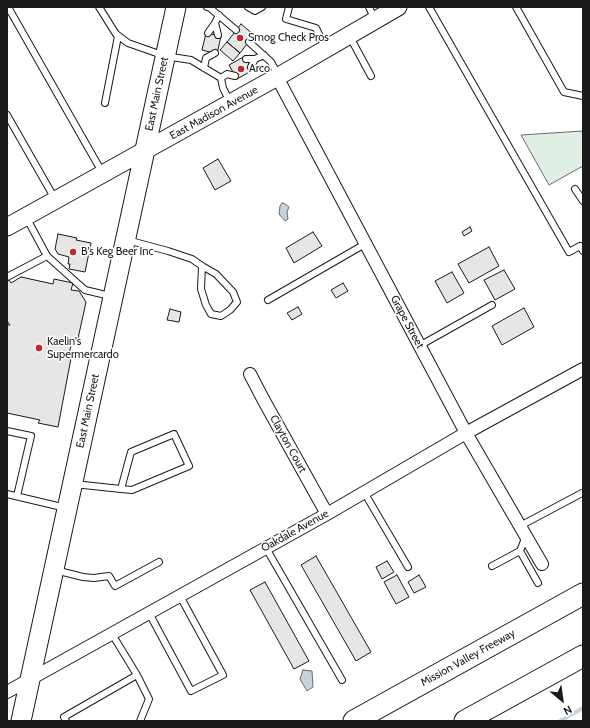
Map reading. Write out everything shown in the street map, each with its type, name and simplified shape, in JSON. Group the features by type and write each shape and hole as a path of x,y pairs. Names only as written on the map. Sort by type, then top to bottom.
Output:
{"highway":[{"name":"Mission Valley Freeway","path":"354,721 583,594"},
{"path":"465,721 583,656"}],"main road":[{"name":"East Main Street","path":"21,721 176,7"}],"street":[{"name":"East Madison Avenue","path":"7,227 326,49 349,35 372,14 398,7"},
{"name":"Grape Street","path":"278,77 466,433 542,564"},
{"name":"Oakdale Avenue","path":"7,692 327,514 466,433 583,369"},
{"name":"Clayton Court","path":"250,374 327,514"}],"lane":[{"path":"8,7 103,174"},
{"path":"100,7 118,36 128,43 165,56 191,60 221,78 223,88 231,103"},
{"path":"207,7 236,30"},
{"path":"248,7 255,11 262,7"},
{"path":"289,7 286,19 316,28 326,49"},
{"path":"429,7 569,252 580,246 583,252"},
{"path":"516,7 564,92 583,96"},
{"path":"208,33 219,15"},
{"path":"215,23 218,36"},
{"path":"349,35 371,76"},
{"path":"105,103 118,36"},
{"path":"250,42 271,62 278,77"},
{"path":"204,51 206,58 204,68"},
{"path":"206,58 214,53"},
{"path":"246,59 255,59 264,55"},
{"path":"251,67 255,59"},
{"path":"221,78 226,74 230,67"},
{"path":"226,74 235,76"},
{"path":"7,115 56,200"},
{"path":"575,188 583,201"},
{"path":"26,217 47,256 85,290 113,297"},
{"path":"126,239 192,259 216,274 233,292 236,302 230,310 221,316 211,314 206,305 201,289 202,266"},
{"path":"268,300 365,244"},
{"path":"7,277 47,256"},
{"path":"419,346 492,305"},
{"path":"7,431 31,436 17,496"},
{"path":"72,484 121,489 132,490 189,466 174,434 131,452 121,489"},
{"path":"364,492 408,567"},
{"path":"538,583 520,551 523,531 582,493"},
{"path":"7,494 67,508"},
{"path":"266,548 342,680"},
{"path":"492,566 520,551"},
{"path":"54,570 83,577 94,578 108,576 115,586 159,562"},
{"path":"149,613 191,691 223,675 180,596"},
{"path":"112,634 148,699 140,721"},
{"path":"66,721 64,717 136,675"}],"green space":[{"path":"583,131 583,166 549,185 521,135"}],"shaded area":[{"path":"282,203 289,207 287,212 288,219 285,221 279,214"},
{"path":"303,670 312,671 313,687 307,691 300,679"}],"building":[{"name":"Smog Check Pros","path":"241,24 254,35 240,53 227,42"},
{"name":"Arco","path":"206,33 221,36 217,54 202,50"},
{"path":"227,42 240,53 233,61 220,50"},
{"name":"Arco","path":"245,56 253,70 237,79 229,65"},
{"path":"218,159 231,181 215,190 203,168"},
{"path":"470,227 472,231 464,236 462,232"},
{"path":"313,232 322,246 294,263 286,248"},
{"name":"B's Keg Beer Inc","path":"58,234 91,243 85,272 69,269 69,257 58,254 55,249"},
{"path":"489,247 499,266 469,283 458,264"},
{"path":"504,270 515,289 495,300 484,280"},
{"path":"452,272 464,293 447,303 435,281"},
{"name":"Kaelin's Supermercardo","path":"21,277 53,284 54,279 73,283 71,290 79,291 86,302 77,343 72,342 69,354 72,353 58,427 38,423 40,420 7,413 7,325 10,325 7,321 7,281 9,280 11,283"},
{"path":"343,283 348,291 336,298 331,290"},
{"path":"298,307 302,314 292,320 287,313"},
{"path":"524,308 534,327 502,345 492,326"},
{"path":"170,309 181,312 179,322 167,320"},
{"path":"316,556 371,652 356,661 301,565"},
{"path":"387,561 394,572 382,579 376,567"},
{"path":"397,575 409,597 396,604 384,582"},
{"path":"419,575 426,587 414,593 408,582"},
{"path":"265,582 309,661 294,669 250,590"}],"waterway":[{"path":"560,721 583,708"}],"place":[{"name":"Smog Check Pros","path":"240,38"},
{"name":"Arco","path":"241,69"},
{"name":"B's Keg Beer Inc","path":"73,252"},
{"name":"Kaelin's Supermercardo","path":"39,348"}]}
